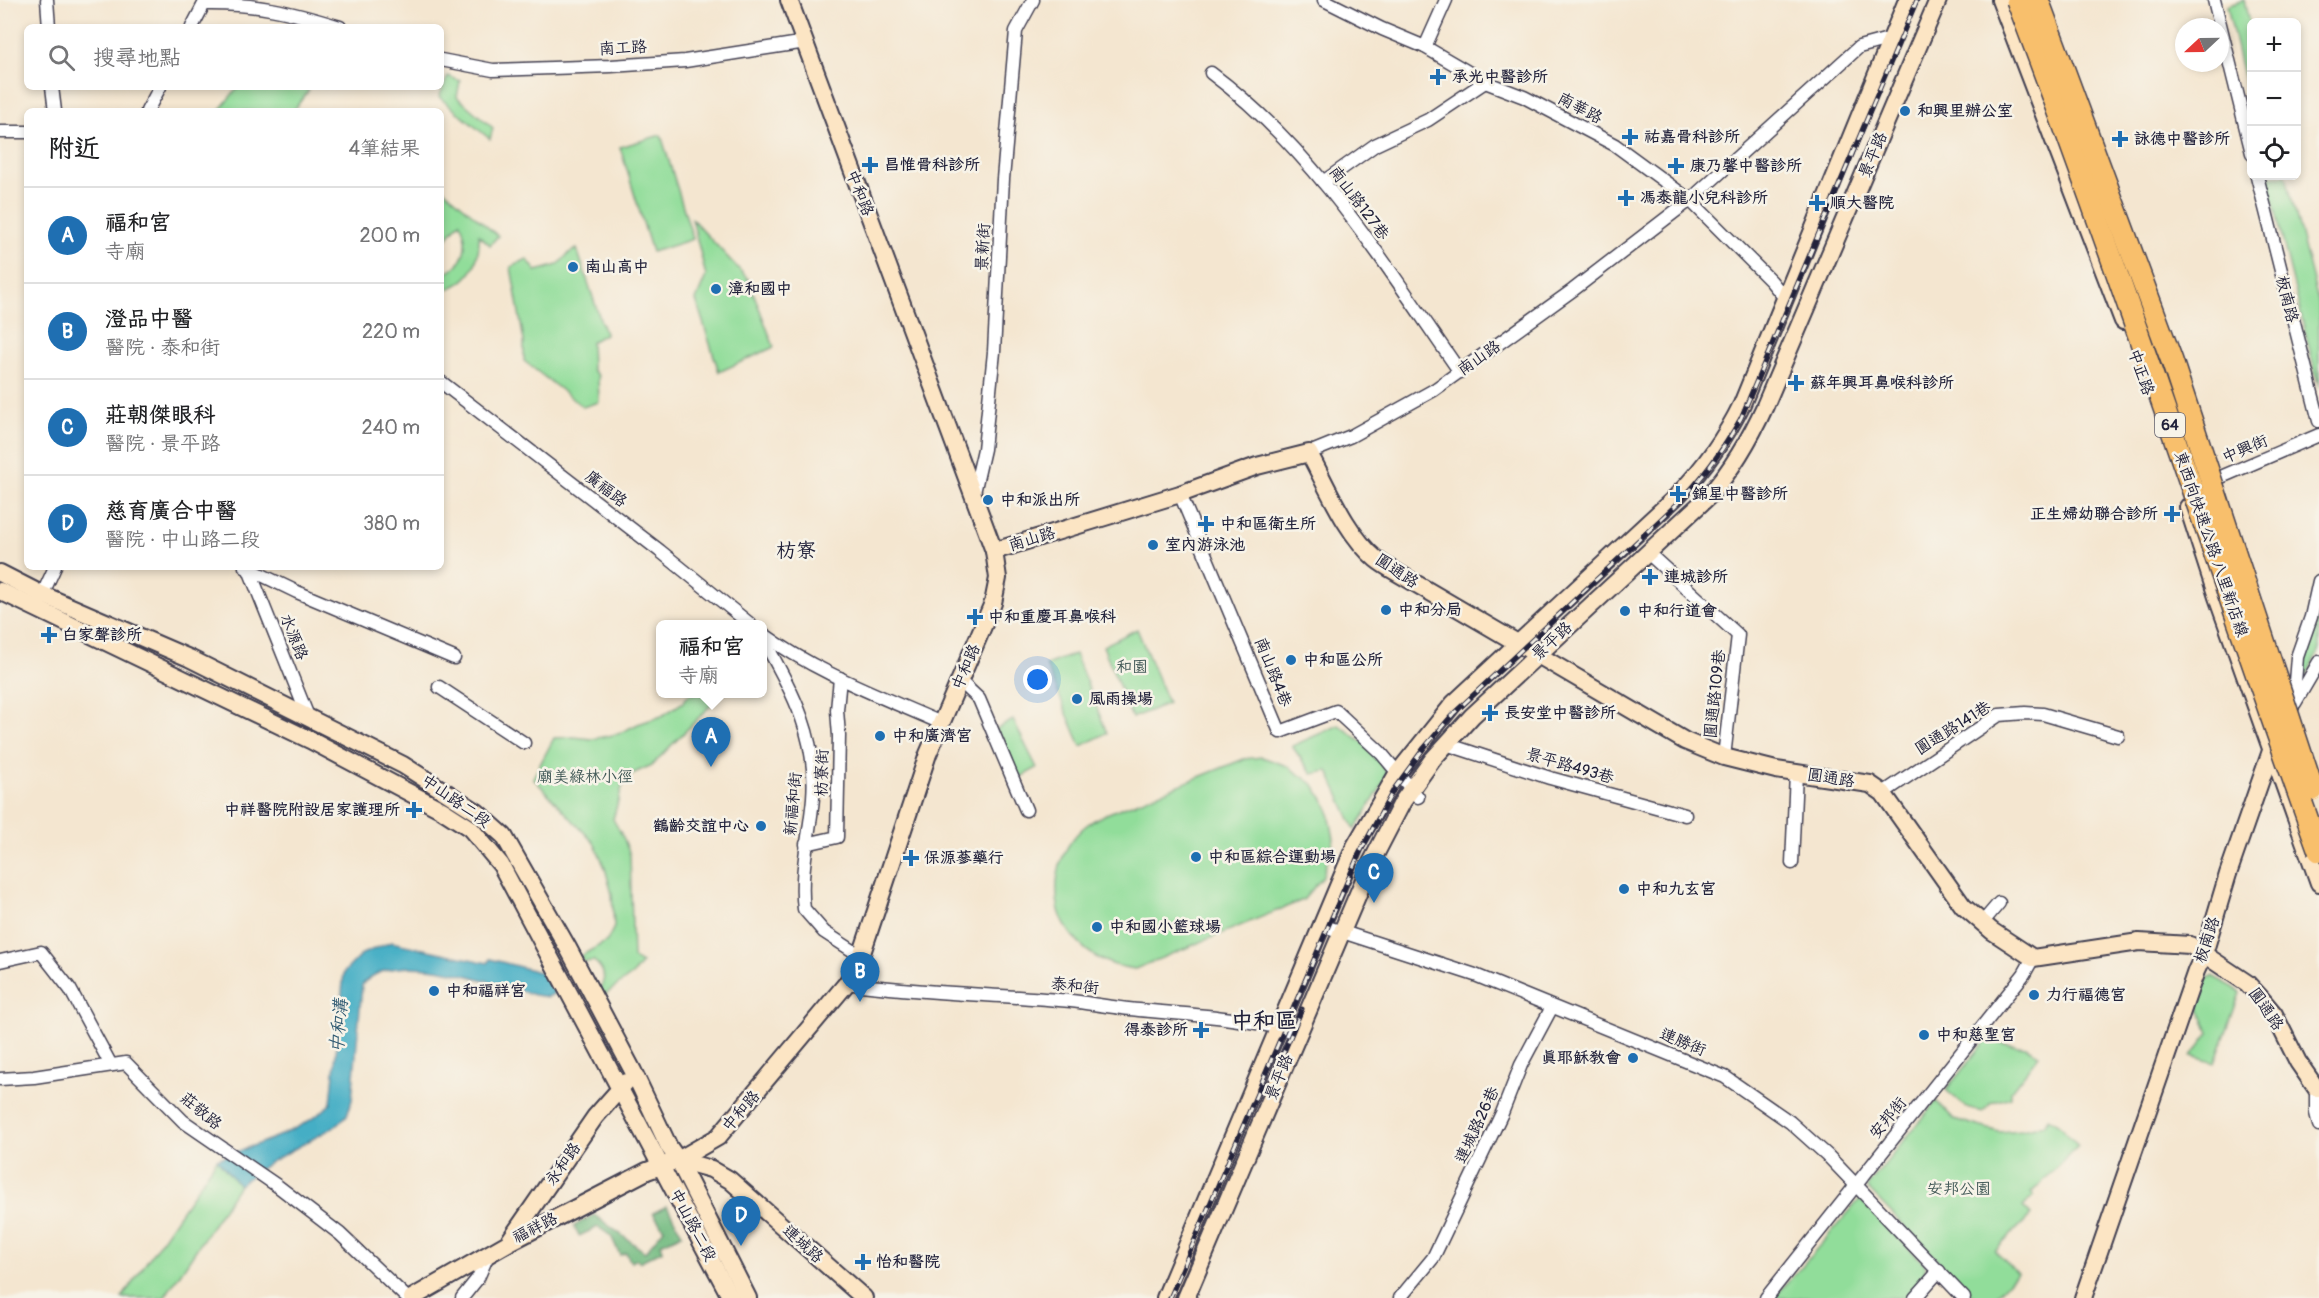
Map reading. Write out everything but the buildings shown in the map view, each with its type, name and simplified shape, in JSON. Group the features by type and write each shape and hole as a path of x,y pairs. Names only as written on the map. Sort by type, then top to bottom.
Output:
{"highway":[{"name":"東西向快速公路 八里新店線","path":"2017,0 2094,205 2319,851"},
{"name":"東西向快速公路 八里新店線","path":"2038,0 2172,362 2296,744 2319,808"}],"street":[{"path":"47,0 49,24"},
{"name":"中和路","path":"670,1163 718,1137 847,982 861,956 941,723 993,603 998,578 994,551 789,0"},
{"name":"景新街","path":"973,498 984,449 994,352 1003,179 1016,31 1033,0"},
{"name":"南華路","path":"1324,0 1382,29 1425,47 1485,82 1524,97 1615,145 1690,200 1784,297"},
{"path":"1425,47 1446,0"},
{"name":"景平路","path":"1165,1298 1354,846 1397,774 1454,703 1701,471 1721,443 1742,404 1907,0"},
{"name":"景平路","path":"1186,1298 1297,1033 1390,823 1415,793 1446,744 1472,716 1709,496 1737,460 1752,435 1938,0"},
{"name":"中正路","path":"2000,0 2126,328 2217,597 2319,883"},
{"name":"中正路","path":"2028,0 2094,176 2319,828"},
{"path":"2044,0 2136,238 2189,384 2319,784"},
{"path":"2214,0 2247,133"},
{"path":"194,24 204,4 238,3 290,12 330,24"},
{"name":"南山路","path":"994,551 1180,494 1257,466 1309,453 1351,436 1396,412 1460,372 1573,290 1690,200 1859,47 1892,38"},
{"name":"南工路","path":"444,61 493,70 611,66 685,61 806,42"},
{"path":"1851,55 1868,53 1882,63"},
{"name":"南山路127巷","path":"1211,73 1243,97 1279,132 1323,182 1395,278 1460,372"},
{"path":"1323,182 1375,145 1428,120 1485,82"},
{"path":"52,90 55,108"},
{"path":"149,108 158,90"},
{"path":"0,132 24,132"},
{"name":"板南路","path":"2258,180 2319,422"},
{"name":"廣福路","path":"444,384 660,551 745,620"},
{"name":"中興街","path":"2183,491 2319,435"},
{"name":"圓通路","path":"1309,453 1338,509 1355,535 1375,558 1517,643 1685,741 1724,758 1796,773 1870,784 1883,793"},
{"name":"南山路4巷","path":"1180,494 1280,732 1336,711 1381,753 1415,793"},
{"name":"圓通路109巷","path":"1648,553 1738,635 1724,758"},
{"path":"39,601 54,570"},
{"name":"水源路","path":"249,570 309,719"},
{"path":"252,570 297,592 454,657"},
{"name":"中山路二段","path":"0,573 39,601 310,740 442,810 470,828 501,864 621,1089 670,1163 748,1298"},
{"name":"板南路","path":"2083,1298 2196,971 2204,954 2228,874 2271,749 2293,707 2297,657 2311,617 2319,581"},
{"name":"中山路二段","path":"0,591 39,601 189,658 403,765 477,812 504,836 568,948 633,1071 669,1147 670,1163 731,1298"},
{"path":"767,638 840,678 941,723"},
{"name":"新福和街","path":"767,645 795,699 809,738 813,788 806,844 804,909 824,932 861,956"},
{"path":"2293,707 2319,662"},
{"name":"枋寮街","path":"806,844 837,837 839,736 837,710 840,678"},
{"path":"960,681 979,699 1026,810"},
{"path":"439,687 524,743"},
{"name":"圓通路141巷","path":"1883,793 1999,715 2043,714 2118,736"},
{"name":"景平路493巷","path":"1446,744 1550,778 1685,815"},
{"path":"1792,864 1796,773"},
{"path":"1883,793 1963,906 1982,923 2032,958"},
{"path":"1982,923 1999,903"},
{"name":"連勝街","path":"1321,925 1475,975 1725,1077 1790,1122 1856,1185 1964,1298"},
{"name":"圓通路","path":"2032,958 2139,942 2190,945 2247,983 2259,996 2274,1014 2298,1062 2318,1088"},
{"path":"0,961 41,951 70,989 111,1065 34,1077 0,1079"},
{"name":"安邦街","path":"1766,1298 2024,974 2032,958"},
{"name":"泰和街","path":"847,982 957,994 1071,1001 1136,1010 1208,1016 1278,1027 1297,1033"},
{"name":"連城路26巷","path":"1400,1298 1432,1258 1502,1113 1521,1065 1552,1007"},
{"name":"莊敬路","path":"111,1065 126,1063 183,1121 279,1186 340,1234 407,1298"},
{"name":"永和路","path":"508,1243 595,1117 621,1089 633,1071"},
{"path":"2318,1088 2316,1113 2319,1125"},
{"name":"福祥路","path":"412,1298 508,1243 647,1171 670,1163"},
{"name":"連城路","path":"670,1163 711,1169 730,1180 864,1298"},
{"path":"462,1298 478,1278 488,1254"},
{"path":"1915,1298 1939,1270"}],"green space":[{"path":"2244,0 2248,18 2247,93 2227,6"},
{"path":"448,76 460,81 457,97 493,128 490,139 439,97 444,90"},
{"path":"236,90 309,90 295,108 221,108"},
{"path":"661,135 693,239 652,252 620,147"},
{"path":"2268,180 2287,180 2319,305 2319,388"},
{"path":"444,190 498,236 490,245 479,235 478,255 472,271 460,283 444,290 444,274 456,266 464,253 465,238 460,222 444,241"},
{"path":"692,219 748,279 774,347 719,372 696,300 706,276"},
{"path":"577,249 605,334 591,342 592,369 598,376 599,402 583,407 524,361 524,341 511,267 527,259 536,271 550,268"},
{"path":"2319,610 2319,651 2305,678 2301,676"},
{"name":"和園","path":"1137,629 1168,703 1132,718 1103,646"},
{"name":"風雨操場","path":"1075,654 1107,733 1081,746 1046,665"},
{"name":"廟美綠林小徑","path":"686,698 718,698 652,765 625,777 613,819 630,855 633,958 642,963 633,974 603,996 599,990 604,978 600,967 594,961 583,962 579,957 607,941 614,927 612,894 605,868 595,844 533,778 554,738 592,739 618,734 662,716"},
{"path":"1013,720 1037,768 1019,778 996,729"},
{"path":"1339,725 1375,751 1388,776 1355,830 1328,771 1312,774 1292,746"},
{"name":"中和區綜合運動場","path":"1262,757 1287,766 1314,785 1328,807 1334,839 1322,878 1303,900 1135,969 1103,961 1078,943 1060,915 1057,887 1058,874 1065,853 1072,840 1082,829 1117,810 1244,759"},
{"path":"2212,976 2240,993 2215,1063 2192,1056 2209,1033 2196,999 2202,981"},
{"path":"1985,1041 2026,1047 2039,1055 2011,1091 2011,1097 1991,1103 1983,1112 1966,1107 1946,1090"},
{"name":"安邦公園","path":"1936,1101 1954,1119 1999,1132 2044,1125 2048,1118 2058,1124 2078,1146 2031,1193 2034,1196 2023,1207 2031,1215 1995,1251 2017,1273 1994,1298 1974,1298 1868,1189 1868,1185"},
{"path":"217,1159 239,1185 164,1298 122,1298"},
{"name":"安邦公園","path":"1860,1199 1925,1264 1924,1274 1916,1287 1905,1298 1774,1298"},
{"path":"667,1206 682,1234 661,1244 663,1250 639,1262 637,1259 631,1262 626,1253 620,1255 611,1236 598,1227 579,1236 574,1226 594,1215 645,1252 664,1229 653,1213"}],"water":[{"name":"中和溝","path":"391,942 488,963 490,959 543,973 555,993 548,997 534,995 470,976 420,967 397,968 377,973 362,985 352,1100 347,1115 336,1126 267,1164 239,1185 217,1159 293,1129 321,1113 331,1103 344,972 362,954"}],"railway":[{"path":"1170,1298 1358,856 1394,789 1453,714 1678,503 1720,452 1741,418 1917,0"},
{"path":"1281,1059 1302,1009"}],"place":[{"name":"承光中醫診所","path":"1438,77"},
{"name":"和興里辦公室","path":"1905,111"},
{"name":"祐嘉骨科診所","path":"1630,137"},
{"name":"詠德中醫診所","path":"2120,139"},
{"name":"昌惟骨科診所","path":"870,165"},
{"name":"康乃馨中醫診所","path":"1676,166"},
{"name":"馮泰龍小兒科診所","path":"1626,198"},
{"name":"順大醫院","path":"1817,203"},
{"name":"南山高中","path":"573,267"},
{"name":"漳和國中","path":"716,289"},
{"name":"蘇年興耳鼻喉科診所","path":"1796,383"},
{"name":"錦星中醫診所","path":"1678,494"},
{"name":"中和派出所","path":"988,500"},
{"name":"正生婦幼聯合診所","path":"2172,514"},
{"name":"中和區衛生所","path":"1206,524"},
{"name":"室內游泳池","path":"1153,545"},
{"name":"連城診所","path":"1650,577"},
{"name":"中和分局","path":"1386,610"},
{"name":"中和行道會","path":"1625,611"},
{"name":"中和重慶耳鼻喉科","path":"975,617"},
{"name":"白家聲診所","path":"49,635"},
{"name":"中和區公所","path":"1291,660"},
{"name":"風雨操場","path":"1077,699"},
{"name":"長安堂中醫診所","path":"1490,713"},
{"name":"中和廣濟宮","path":"880,736"},
{"name":"福和宮","path":"711,767"},
{"name":"中祥醫院附設居家護理所","path":"414,810"},
{"name":"鶴齡交誼中心","path":"761,826"},
{"name":"中和區綜合運動場","path":"1196,857"},
{"name":"保源蔘藥行","path":"911,858"},
{"name":"中和九玄宮","path":"1624,889"},
{"name":"莊朝傑眼科","path":"1374,903"},
{"name":"中和國小籃球場","path":"1097,927"},
{"name":"中和福祥宮","path":"434,991"},
{"name":"力行福德宮","path":"2034,995"},
{"name":"澄品中醫","path":"860,1002"},
{"name":"得泰診所","path":"1201,1030"},
{"name":"中和慈聖宮","path":"1924,1035"},
{"name":"真耶穌教會","path":"1633,1058"},
{"name":"慈育廣合中醫","path":"741,1246"},
{"name":"怡和醫院","path":"863,1262"}],"district":[{"name":"枋寮","path":"796,550"},
{"name":"中和區","path":"1264,1021"}]}
